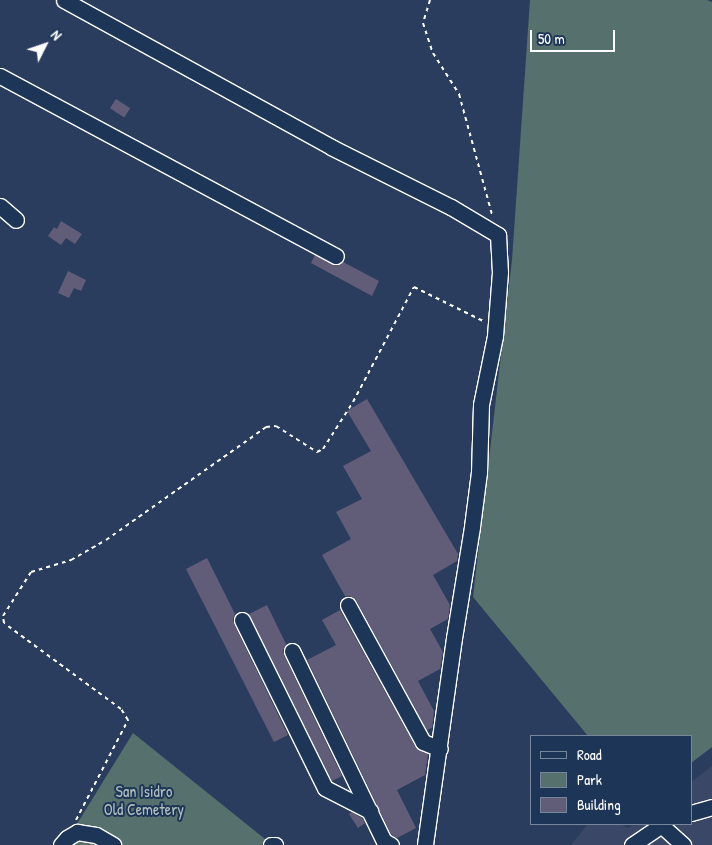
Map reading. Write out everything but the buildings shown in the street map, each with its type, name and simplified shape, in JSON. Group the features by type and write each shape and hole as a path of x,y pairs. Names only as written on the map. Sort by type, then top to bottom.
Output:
{"street":[{"path":"64,0 332,147 451,207 498,235 500,272 496,328 482,405 479,472 425,845"},
{"path":"0,76 336,256"},
{"path":"0,206 16,220"},
{"path":"348,604 424,742 440,749"},
{"path":"242,620 325,788 370,811"},
{"path":"292,651 384,841 391,845"},
{"path":"692,813 712,806"},
{"path":"632,845 661,825"},
{"path":"663,825 683,845"},
{"path":"64,841 77,832 84,832 96,835 113,845"}],"path":[{"path":"430,0 423,23 433,53 459,94 498,235"},
{"path":"64,841 128,720 121,709 4,623 3,616 31,572 71,560 106,540 266,427 276,426 318,452 323,448 353,402 414,287 496,328"}],"shaded area":[{"path":"712,766 712,845 571,845 587,825 622,825 628,828 632,825 692,825 692,781"}],"green space":[{"path":"530,0 707,0 712,2 712,747 692,762 692,735 587,735 473,597 512,260"},
{"name":"San Isidro Old Cemetery","path":"133,733 265,839 262,845 64,845"}]}
